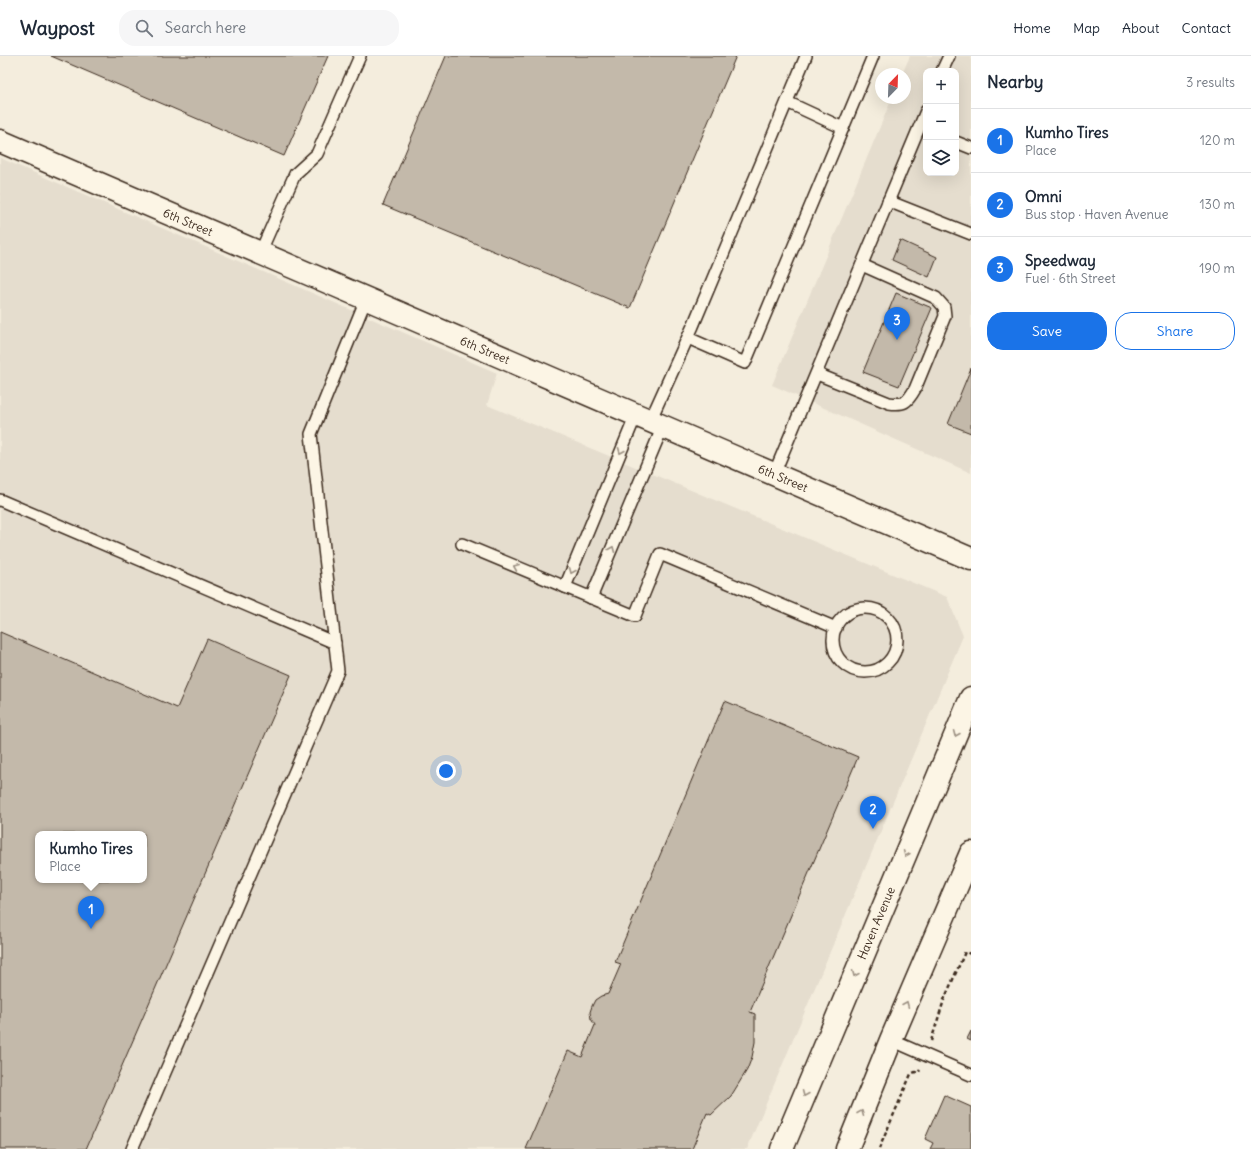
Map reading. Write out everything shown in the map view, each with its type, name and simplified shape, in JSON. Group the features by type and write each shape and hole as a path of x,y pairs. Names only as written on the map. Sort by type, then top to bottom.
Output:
{"main road":[{"name":"6th Street","path":"0,141 971,559"},
{"name":"Haven Avenue","path":"782,1149 971,698"},
{"path":"847,1149 891,1040 971,853"}],"lane":[{"path":"260,253 295,174 317,154 360,56"},
{"path":"565,587 650,421 688,338 806,56"},
{"path":"688,338 745,363 873,56"},
{"path":"943,68 949,56"},
{"path":"787,102 843,128"},
{"path":"774,474 888,201 923,128"},
{"path":"959,143 971,148"},
{"path":"888,201 971,234"},
{"path":"817,374 889,403 900,404 909,400 915,390 945,316 944,307 936,298 862,265"},
{"path":"132,1149 338,671 311,434 366,299"},
{"path":"591,598 650,421"},
{"path":"0,500 335,643"},
{"path":"462,544 635,616 660,554 836,628"},
{"path":"868,608 878,611 887,617 894,625 897,636 897,647 893,657 886,665 876,671 865,672 854,670 846,665 836,653 833,638 836,628 844,616 848,613 858,609 868,608"},
{"path":"891,1040 971,1075"}],"shaded area":[{"path":"910,56 971,56 971,473 772,385 889,104 911,104 911,68 905,68"},
{"path":"0,158 497,373 487,405 947,597 963,636 747,1149 0,1149"}],"building":[{"path":"51,56 328,56 284,156"},
{"path":"446,56 736,56 630,308 383,205"},
{"path":"900,240 937,257 929,277 892,260"},
{"path":"896,293 932,308 899,386 863,372"},
{"path":"971,368 971,433 948,424"},
{"path":"0,632 177,708 207,639 291,675 86,1149 0,1149"},
{"path":"725,701 858,757 750,1012 755,1014 755,1042 752,1057 747,1070 731,1096 711,1115 707,1113 692,1149 526,1149 568,1051 582,1057 595,1025 591,1019 590,1012 592,1006 595,1000 608,994 621,964 615,962"},
{"path":"971,1031 971,1041 967,1039"},
{"path":"944,1095 971,1107 971,1149 930,1149 933,1143 925,1139"}],"place":[{"name":"Speedway","path":"897,340"},
{"name":"Omni","path":"873,829"},
{"name":"Kumho Tires","path":"91,929"}]}
